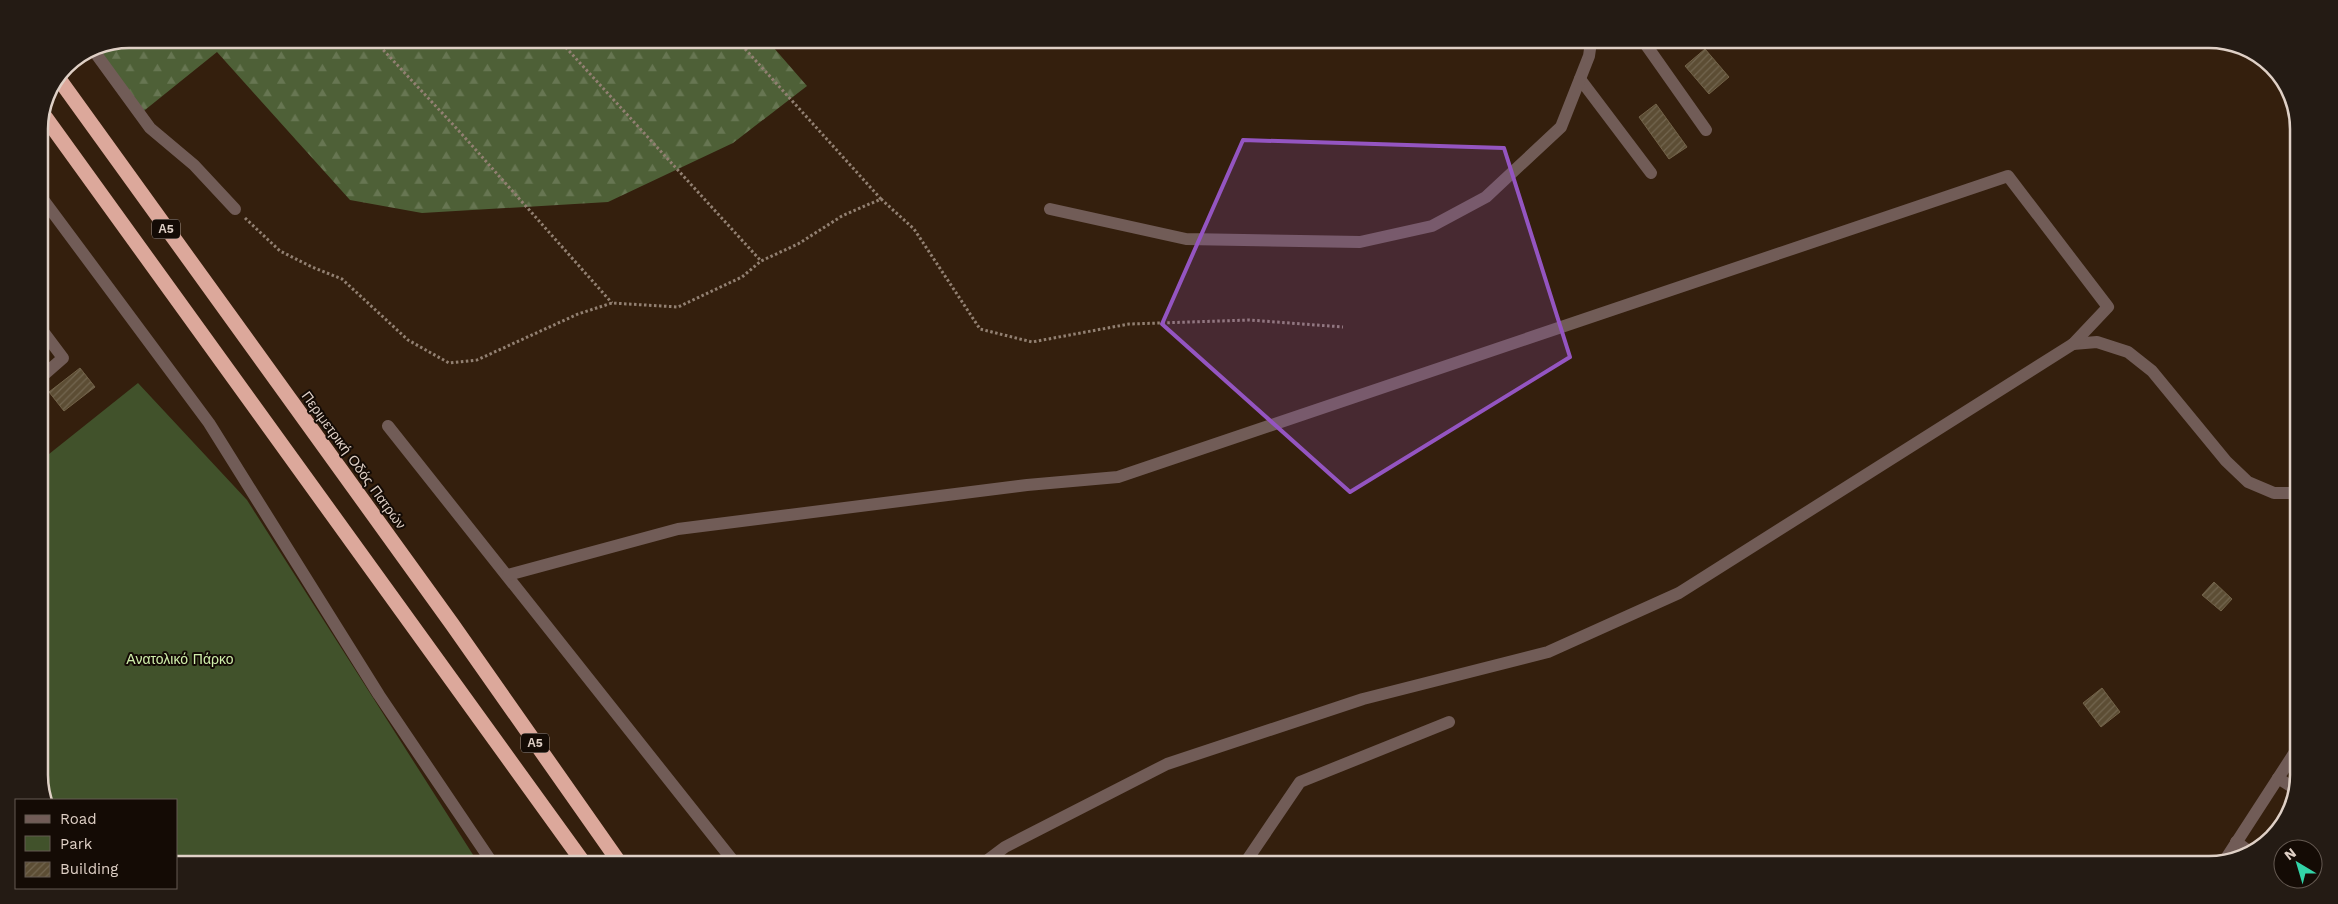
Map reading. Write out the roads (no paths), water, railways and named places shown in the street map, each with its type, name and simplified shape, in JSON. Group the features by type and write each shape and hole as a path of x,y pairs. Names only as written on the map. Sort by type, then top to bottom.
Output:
{"highway":[{"name":"Περιμετρική Οδός Πατρών","path":"61,82 452,624 615,856"},
{"name":"Α5","path":"48,122 579,856"}],"street":[{"path":"1050,209 1186,238 1360,242 1432,226 1486,197 1561,127 1589,56 1590,48"},
{"path":"1648,48 1706,130"},
{"path":"96,55 150,128 194,165 235,209"},
{"path":"1580,79 1651,173"},
{"path":"508,575 678,529 1027,485 1118,477 2008,176 2108,307 2073,344 1680,592 1548,652 1363,699 1167,764 1005,847 993,856"},
{"path":"48,206 209,423 379,694 488,856"},
{"path":"48,338 63,358 48,371"},
{"path":"2073,344 2097,342 2128,352 2152,371 2226,461 2248,482 2274,493 2290,493"},
{"path":"388,426 729,856"},
{"path":"1250,856 1300,782 1449,722"},
{"path":"2229,854 2290,760"},
{"path":"2278,778 2289,786"},
{"path":"2236,842 2245,848"}],"park label":[{"name":"Ανατολικό Πάρκο","path":"180,659"}]}
